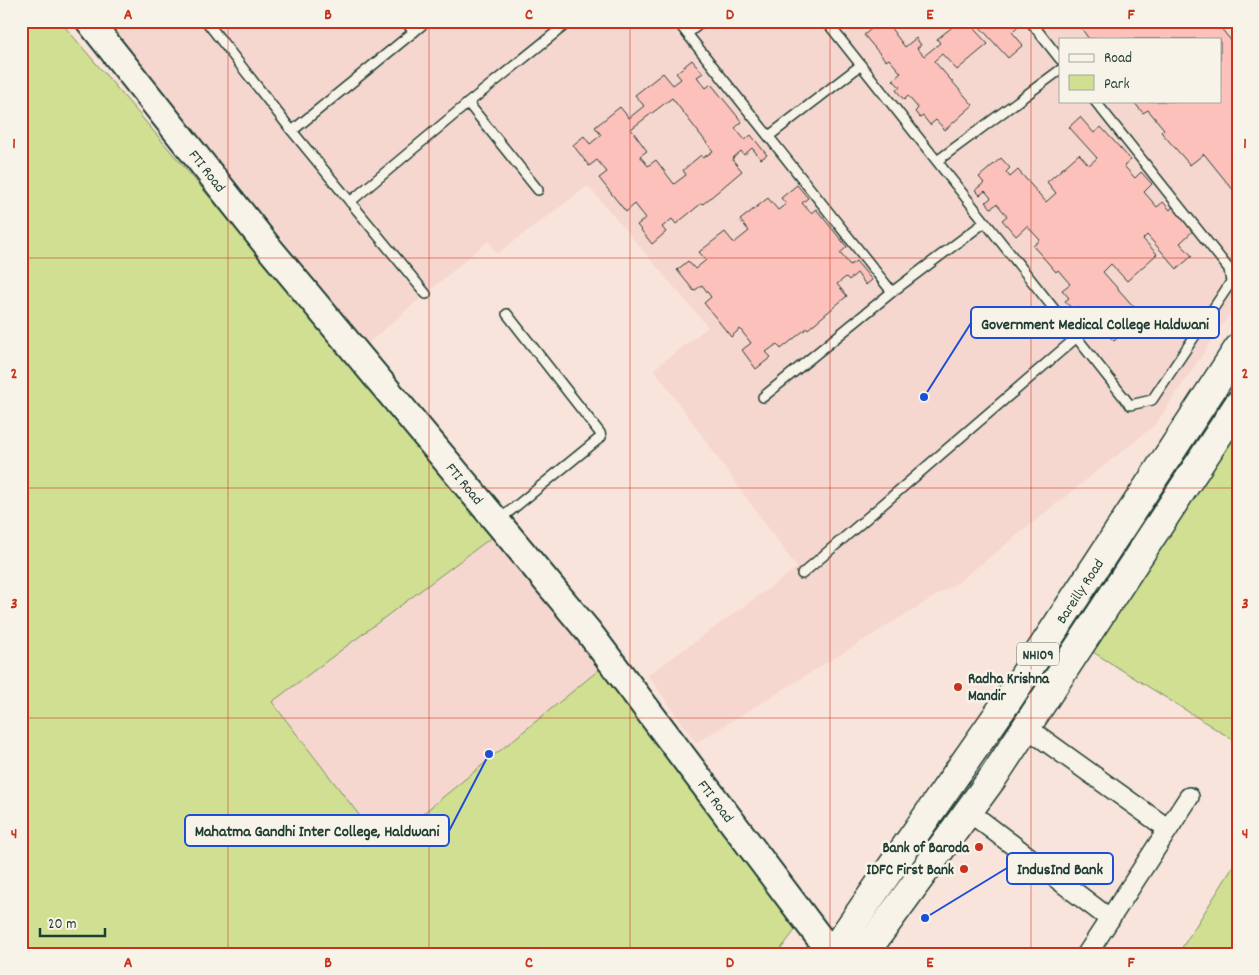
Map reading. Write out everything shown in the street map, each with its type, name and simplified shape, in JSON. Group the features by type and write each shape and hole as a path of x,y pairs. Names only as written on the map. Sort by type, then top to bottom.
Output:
{"highway":[{"name":"Bareilly Road","path":"832,954 1008,700 1238,349"},
{"name":"Bareilly Road","path":"864,954 968,811 1026,726 1238,405"}],"main road":[{"name":"FTI Road","path":"89,21 269,248 588,630 832,954"}],"street":[{"path":"1026,726 1168,829"},
{"path":"1087,954 1189,797"},
{"path":"968,811 1110,919"}],"lane":[{"path":"206,21 292,131 426,294"},
{"path":"405,21 414,32"},
{"path":"292,131 427,21"},
{"path":"350,202 570,21"},
{"path":"677,21 892,292"},
{"path":"687,34 703,21"},
{"path":"826,21 1130,405 1152,400 1231,282 1230,268 1095,102"},
{"path":"1030,21 1059,58"},
{"path":"769,136 861,65"},
{"path":"937,161 1059,71"},
{"path":"468,103 538,190"},
{"path":"763,397 892,292 985,222"},
{"path":"497,521 601,437 507,314"},
{"path":"802,574 1077,338"}],"shaded area":[{"path":"106,21 1238,21 1238,302 1155,425 960,581 696,743 648,675 797,568 654,369 708,327 588,186 497,254 488,241 367,344"},
{"path":"496,534 592,648 600,670 796,929 777,954 466,954 272,702"}],"green space":[{"path":"21,21 60,21 496,534 272,702 383,846 600,669 785,905 796,929 777,954 21,954"},
{"path":"1238,431 1238,743 1093,652"},
{"path":"1238,859 1238,954 1178,954"}],"building":[{"path":"864,21 889,21 887,23 905,47 916,38 921,45 917,48 924,56 940,43 937,39 960,21 1023,21 1012,32 1023,45 1008,58 978,25 974,29 988,44 957,70 942,54 934,61 973,105 945,130 936,120 930,125 923,116 920,118 915,112 918,108 908,96 904,100 896,90 900,87 893,80 901,73 889,59 886,61 864,35 871,29"},
{"path":"1076,21 1215,21 1238,49 1238,196 1204,154 1190,165 1161,132 1164,129 1148,110 1143,113 1134,102 1222,102 1222,38 1088,38"},
{"path":"692,60 703,73 697,77 706,88 711,84 742,122 735,128 745,140 751,135 767,155 761,159 752,148 744,155 741,151 732,159 742,171 676,224 672,219 662,227 666,232 652,244 637,225 646,218 635,204 626,212 599,178 607,172 597,160 589,166 573,145 584,136 590,144 601,135 595,127 620,107 629,118 644,106 635,95 663,73 673,85 681,79 676,73","holes":["672,98 713,151 703,158 701,155 683,170 686,175 674,184 656,160 648,166 640,156 647,151 631,129"]},
{"path":"1080,117 1094,133 1101,127 1131,160 1124,166 1135,178 1141,172 1152,184 1144,192 1157,207 1163,202 1170,210 1174,205 1194,230 1180,243 1192,256 1177,269 1147,235 1143,239 1157,254 1127,281 1111,264 1103,272 1142,316 1114,341 1104,331 1099,335 1092,327 1089,329 1084,322 1088,319 1077,307 1073,310 1065,301 1069,298 1062,290 1070,284 1058,270 1056,272 1033,246 1040,240 1027,226 1016,236 1002,220 1007,216 997,204 991,208 986,202 991,198 985,191 980,195 975,190 984,183 979,177 1001,158 1010,168 1006,172 1010,177 1018,170 1046,202 1056,193 1047,182 1079,154 1089,165 1097,158 1069,127"},
{"path":"797,185 808,198 802,203 811,213 816,209 847,247 840,253 850,265 856,261 872,280 866,285 857,273 849,280 846,277 837,284 847,296 781,349 777,344 766,352 771,357 756,369 742,350 751,343 740,329 731,337 704,303 711,297 702,285 694,291 677,270 688,261 695,269 706,260 699,252 725,232 734,243 749,231 740,220 768,198 778,210 786,204 781,198"}],"place":[{"name":"Government Medical College Haldwani","path":"924,397"},
{"name":"Radha Krishna Mandir","path":"958,687"},
{"name":"Mahatma Gandhi Inter College, Haldwani","path":"489,754"},
{"name":"Bank of Baroda","path":"979,847"},
{"name":"IDFC First Bank","path":"964,869"},
{"name":"IndusInd Bank","path":"925,918"}]}
